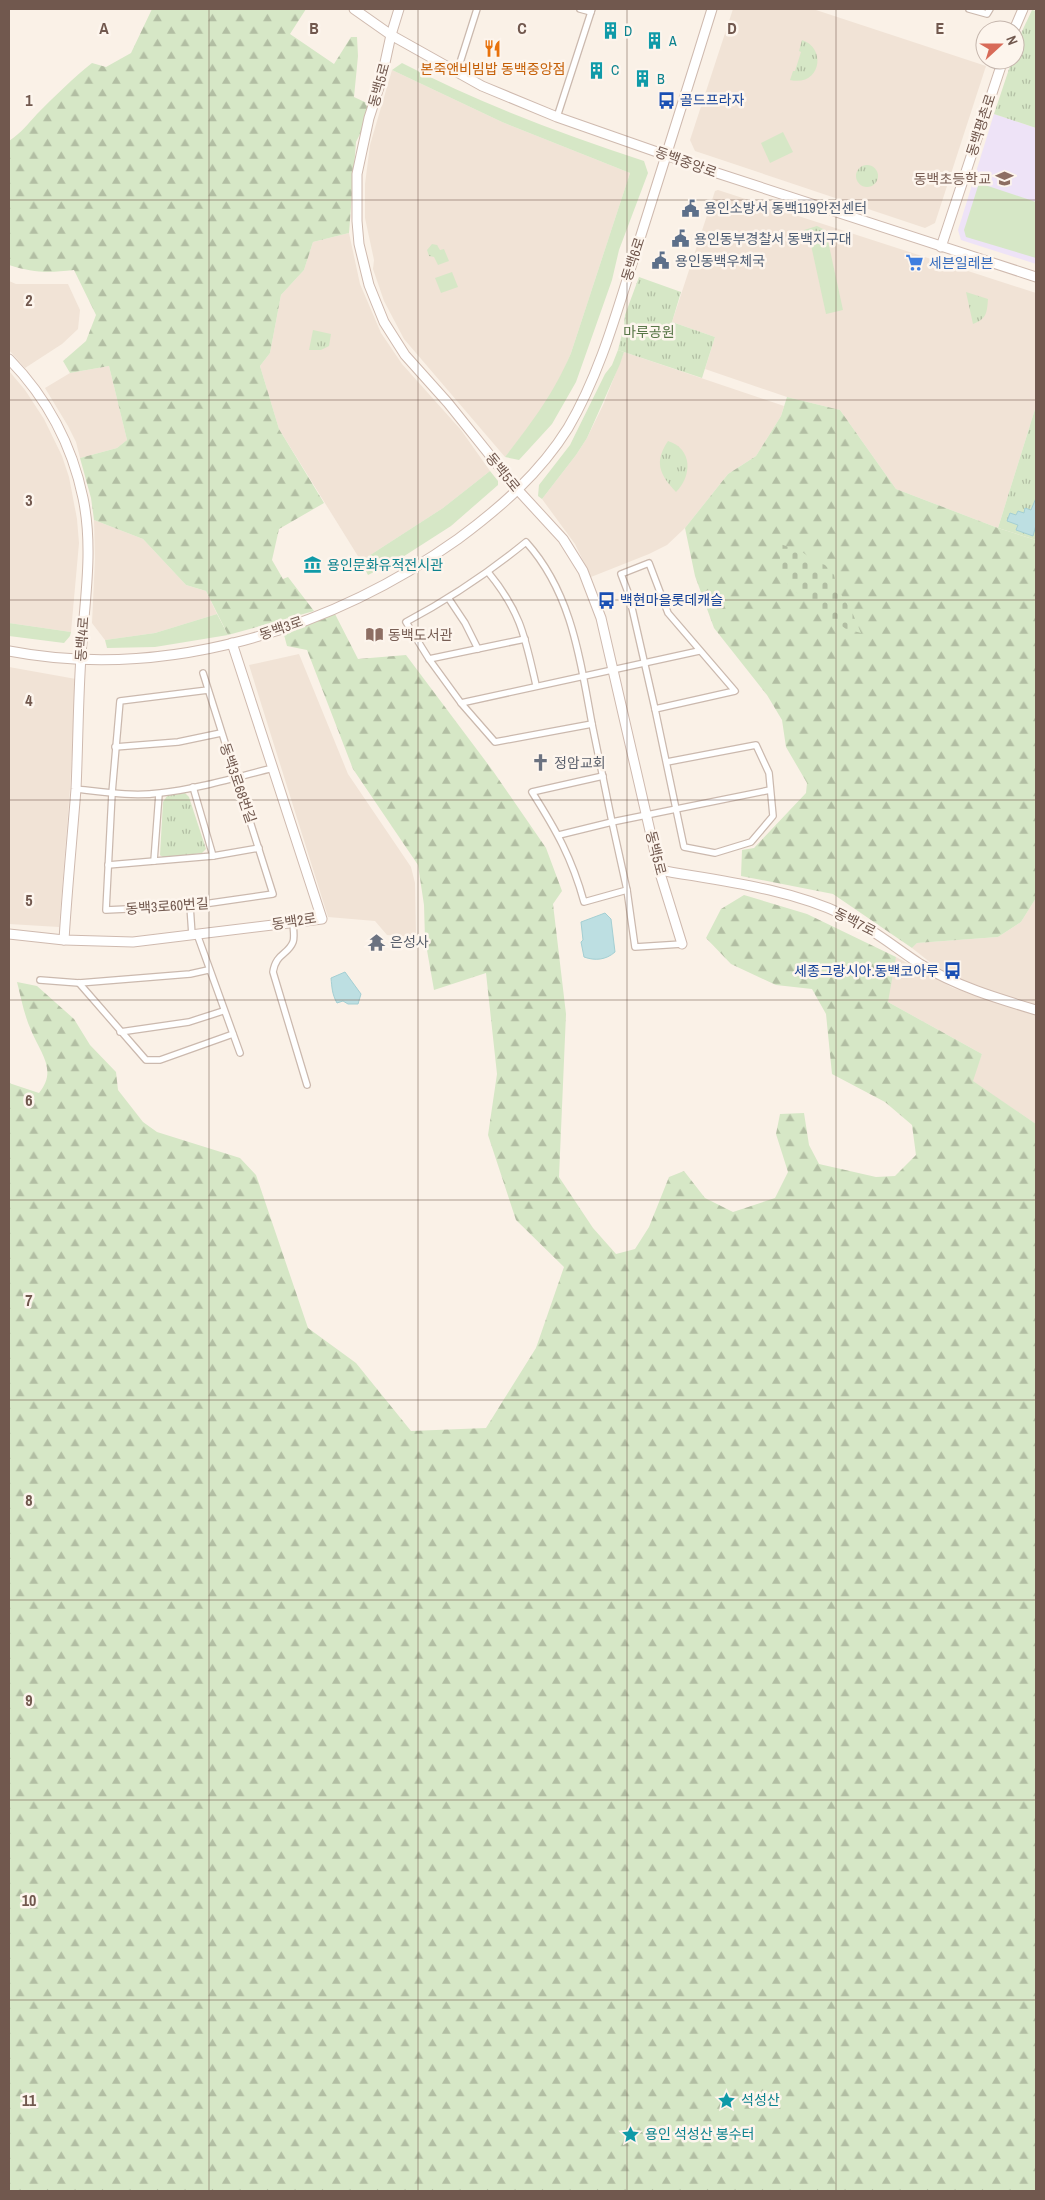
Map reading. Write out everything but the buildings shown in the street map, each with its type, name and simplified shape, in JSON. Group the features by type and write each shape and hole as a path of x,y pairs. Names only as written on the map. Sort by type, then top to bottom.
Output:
{"street":[{"name":"동백중앙로","path":"354,9 391,35 482,86 557,118 1036,277"},
{"name":"동백5로","path":"399,9 357,174 357,221 364,265 377,306 405,355 448,403 517,490 563,539 575,556 593,592 601,618 659,870 682,944"},
{"path":"457,72 478,9"},
{"path":"557,118 591,10 580,9"},
{"name":"동백6로","path":"517,490 553,450 568,428 584,396 606,339 667,154 712,9"},
{"path":"969,9 987,14 990,9"},
{"name":"동백평촌로","path":"941,247 1000,70"},
{"name":"동백4로","path":"9,359 32,386 50,412 70,454 83,497 88,558 81,658 76,789 64,940"},
{"name":"동백3로","path":"9,651 29,655 101,661 147,658 201,650 232,643 295,624 368,594 411,570 488,516 517,490"},
{"path":"592,724 496,742 461,703 429,659 406,622 449,599 488,572 526,542 542,560 563,598 583,676 627,890 635,947 682,944"},
{"path":"655,709 735,691 698,651 668,613 649,563 621,574 629,595 645,663 684,847 715,853 751,842 773,816 769,773 756,745 667,762"},
{"path":"488,572 518,616 526,639 536,685"},
{"path":"449,599 465,623 478,648"},
{"path":"429,659 526,639"},
{"name":"동백2로","path":"9,934 64,940 133,942 322,919 232,643"},
{"path":"461,703 536,685 698,651"},
{"name":"동백3로68번길","path":"203,673 273,894"},
{"name":"동백3로60번길","path":"208,690 120,702 115,747 106,910 190,906 273,894"},
{"path":"115,747 178,742 221,733"},
{"path":"76,789 112,793 159,794 236,778 273,768"},
{"path":"603,776 532,792 559,835 575,869 584,902 627,890"},
{"path":"193,787 212,856"},
{"path":"559,835 612,822 770,790"},
{"path":"154,861 159,794"},
{"path":"108,865 212,856 259,848"},
{"name":"동백7로","path":"659,870 795,896 876,931 920,963 945,978 983,994 1036,1010"},
{"path":"190,906 194,935 240,1053"},
{"path":"293,922 293,942 288,950 279,956 273,972 307,1085"},
{"path":"40,980 79,983 190,974 208,970"},
{"path":"79,983 142,1058 151,1061 160,1060 232,1034"},
{"path":"120,1032 189,1022 223,1011"}],"shaded area":[{"path":"733,9 813,9 975,62 975,70 985,70 935,223 925,228 695,151 690,140"},
{"path":"392,70 502,122 630,173 571,353 560,379 538,415 505,457 404,339 384,301 373,269 374,260 365,218 365,184 370,145"},
{"name":"동백초등학교","path":"994,114 1036,128 1036,264 961,240 958,230"},
{"path":"718,190 1036,293 1036,406 998,528 896,489 840,410 787,397 705,369 715,337 672,322 715,191"},
{"path":"349,233 360,284 381,333 402,364 461,430 490,471 443,508 361,561 279,429 260,366 270,353 281,295 304,270 313,242"},
{"path":"9,281 16,284 68,284 80,310 78,329 62,344 25,368 9,350"},
{"path":"624,352 784,406 781,416 756,456 728,474 685,528 667,545 591,577 575,544 542,499 587,438 604,403"},
{"path":"109,366 127,440 117,448 80,458 76,442 68,426 45,388 70,373"},
{"path":"9,371 25,390 44,419 62,456 69,477 77,519 79,543 71,632 9,623"},
{"path":"94,520 143,539 186,585 206,591 217,614 155,633 105,640 92,623 95,559"},
{"path":"299,654 348,774 411,867 415,883 416,937 387,935 375,921 328,917 249,665"},
{"path":"9,667 76,679 70,789 59,927 9,924"},
{"path":"1036,898 1036,1005 1021,1002 956,978 931,963 912,948 917,943 998,937 1021,922"},
{"path":"896,957 953,988 1036,1015 1036,1124 972,1081 982,1054 888,1002 884,989"}],"green space":[{"path":"152,9 306,9 290,34 334,64 351,37 357,37 358,56 354,97 369,104 356,142 349,233 313,242 304,270 281,295 270,353 260,366 279,429 324,503 279,529 272,560 283,579 288,577 314,611 228,635 206,591 186,585 143,539 94,520 91,498 80,458 117,448 127,440 109,366 70,373 63,361 86,341 96,315 74,270 41,272 9,265 9,141 64,87 92,63 106,67 131,53"},
{"path":"1032,10 1036,11 1036,128 994,114 1009,70 1025,70 1025,26"},
{"path":"802,40 810,44 815,51 817,66 814,73 808,78 800,81 790,80 801,52 799,51"},
{"path":"402,63 431,78 521,117 644,161 648,173 619,250 612,280 576,382 552,424 519,460 505,457 549,395 571,353 630,173 502,122 392,70"},
{"path":"783,132 793,152 770,163 761,143"},
{"path":"867,165 877,172 878,176 871,186 867,187 857,180 856,176 863,166"},
{"path":"979,183 1036,202 1036,258 966,237 964,230"},
{"path":"817,226 825,230 827,237 806,242 804,230"},
{"path":"828,241 843,310 826,314 811,245"},
{"path":"432,244 437,245 440,250 444,249 449,261 438,265 434,257 429,256 427,250"},
{"path":"452,272 458,287 441,293 435,278"},
{"name":"마루공원","path":"639,277 681,292 672,322 715,337 702,378 618,350 625,315"},
{"path":"966,292 988,299 984,317 973,324"},
{"path":"313,330 331,334 329,346 321,350 309,350"},
{"path":"618,350 624,352 620,364 587,438 542,499 538,496 539,485 570,445"},
{"path":"787,397 840,410 896,489 998,528 1036,540 1036,898 1021,922 998,937 917,943 912,948 833,894 741,876 742,850 754,848 806,793 807,783 786,747 782,720 767,695 714,628 695,576 685,528 728,474 756,456 781,416"},
{"path":"1036,406 1036,540 998,528"},
{"path":"668,441 682,450 686,456 687,471 681,486 676,492 660,468 661,455"},
{"path":"490,471 498,481 498,485 451,526 398,560 368,575 361,561 443,508"},
{"path":"780,544 801,551 814,561 825,565 834,575 837,588 852,612 861,633 846,629 789,587 780,566"},
{"path":"217,614 228,635 155,647 107,648 105,640 155,633"},
{"path":"335,614 358,659 406,655 493,771 546,848 562,891 553,904 566,1014 559,1177 593,1228 616,1254 635,1249 649,1227 669,1177 684,1171 705,1198 733,1212 775,1198 788,1172 776,1134 780,1114 804,1113 809,1145 819,1164 876,1177 895,1176 916,1155 912,1125 885,1102 832,1074 826,1014 812,989 776,985 731,964 706,938 721,909 744,895 807,914 896,957 888,1002 982,1054 973,1081 1036,1124 1036,2191 9,2191 9,1083 39,1093 47,1077 46,1062 26,1018 17,982 37,986 74,1019 90,1045 116,1072 118,1090 143,1122 157,1132 240,1158 256,1175 308,1328 356,1363 411,1431 486,1428 536,1348 564,1267 516,1220 488,1135 497,1074 486,973 434,990 425,939 424,905 418,865 353,769 307,650 287,646 284,635"},
{"path":"9,623 71,632 64,643 9,636"},
{"path":"185,793 189,797 206,849 202,853 164,858 160,855 163,802 167,796"}],"water":[{"path":"1036,498 1036,525 1033,536 1016,530 1018,525 1007,521 1010,513 1016,515 1018,511 1024,513 1025,508 1031,510"},
{"path":"605,913 611,919 615,952 608,957 600,959 584,957 581,942 583,940 581,922"},
{"path":"345,972 361,994 358,1004 348,1004 343,1001 337,1003 334,997 331,978"}],"place":[{"name":"D","path":"610,31"},
{"name":"A","path":"655,41"},
{"name":"본죽앤비빔밥 동백중앙점","path":"493,49"},
{"name":"C","path":"597,70"},
{"name":"B","path":"643,79"},
{"name":"골드프라자","path":"666,100"},
{"name":"동백초등학교","path":"1005,179"},
{"name":"용인소방서 동백119안전센터","path":"690,208"},
{"name":"용인동부경찰서 동백지구대","path":"680,239"},
{"name":"용인동백우체국","path":"661,261"},
{"name":"세븐일레븐","path":"915,263"},
{"name":"용인문화유적전시관","path":"313,565"},
{"name":"백현마을롯데캐슬","path":"606,600"},
{"name":"동백도서관","path":"374,635"},
{"name":"정암교회","path":"540,763"},
{"name":"은성사","path":"376,942"},
{"name":"세종그랑시아.동백코아루","path":"953,971"},
{"name":"석성산","path":"727,2100"},
{"name":"용인 석성산 봉수터","path":"631,2134"}]}
